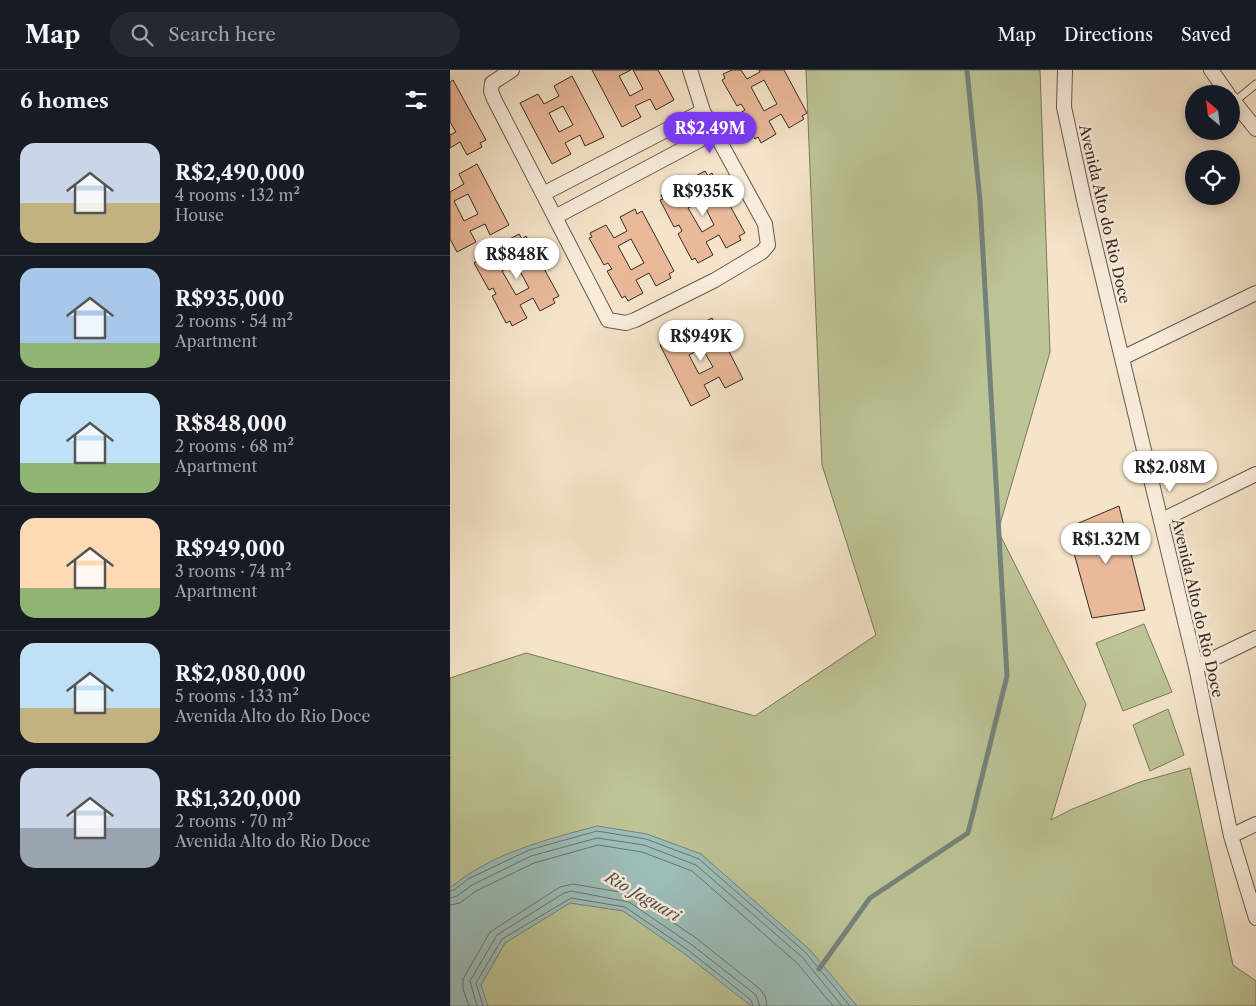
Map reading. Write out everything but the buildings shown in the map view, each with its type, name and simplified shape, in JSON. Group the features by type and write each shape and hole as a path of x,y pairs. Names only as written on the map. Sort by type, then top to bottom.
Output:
{"street":[{"path":"512,70 492,83 491,91 608,320 615,323 626,323 635,320 715,280 762,252 768,245 769,237 765,224 704,111 692,83 690,70"},
{"name":"Avenida Alto do Rio Doce","path":"1065,70 1064,107 1196,666 1231,836 1256,918"},
{"path":"1212,70 1222,85"},
{"path":"1240,109 1256,128"},
{"path":"543,194 704,111"},
{"path":"555,217 715,132"},
{"path":"1122,358 1256,293"},
{"path":"1162,520 1256,474"},
{"path":"1196,666 1256,638"},
{"path":"1231,836 1256,824"}],"lane":[{"path":"1240,93 1256,84"}],"green space":[{"path":"806,70 1040,70 1050,352 998,531 1086,704 1051,820 1070,810 1140,782 1190,768 1233,965 1256,981 1256,1006 450,1006 450,678 526,653 755,716 876,635 822,465"},
{"path":"1144,624 1172,692 1123,711 1096,643"},
{"path":"1168,709 1184,755 1150,771 1133,725"}],"water":[{"name":"Rio Jaguari","path":"597,826 647,834 701,854 810,950 857,1006 751,1006 685,954 623,911 570,903 505,943 481,985 488,1006 450,1006 450,888 466,876 501,857 520,849"}],"waterway":[{"path":"819,969 870,898 968,833 1007,676 980,201 967,70"}]}
